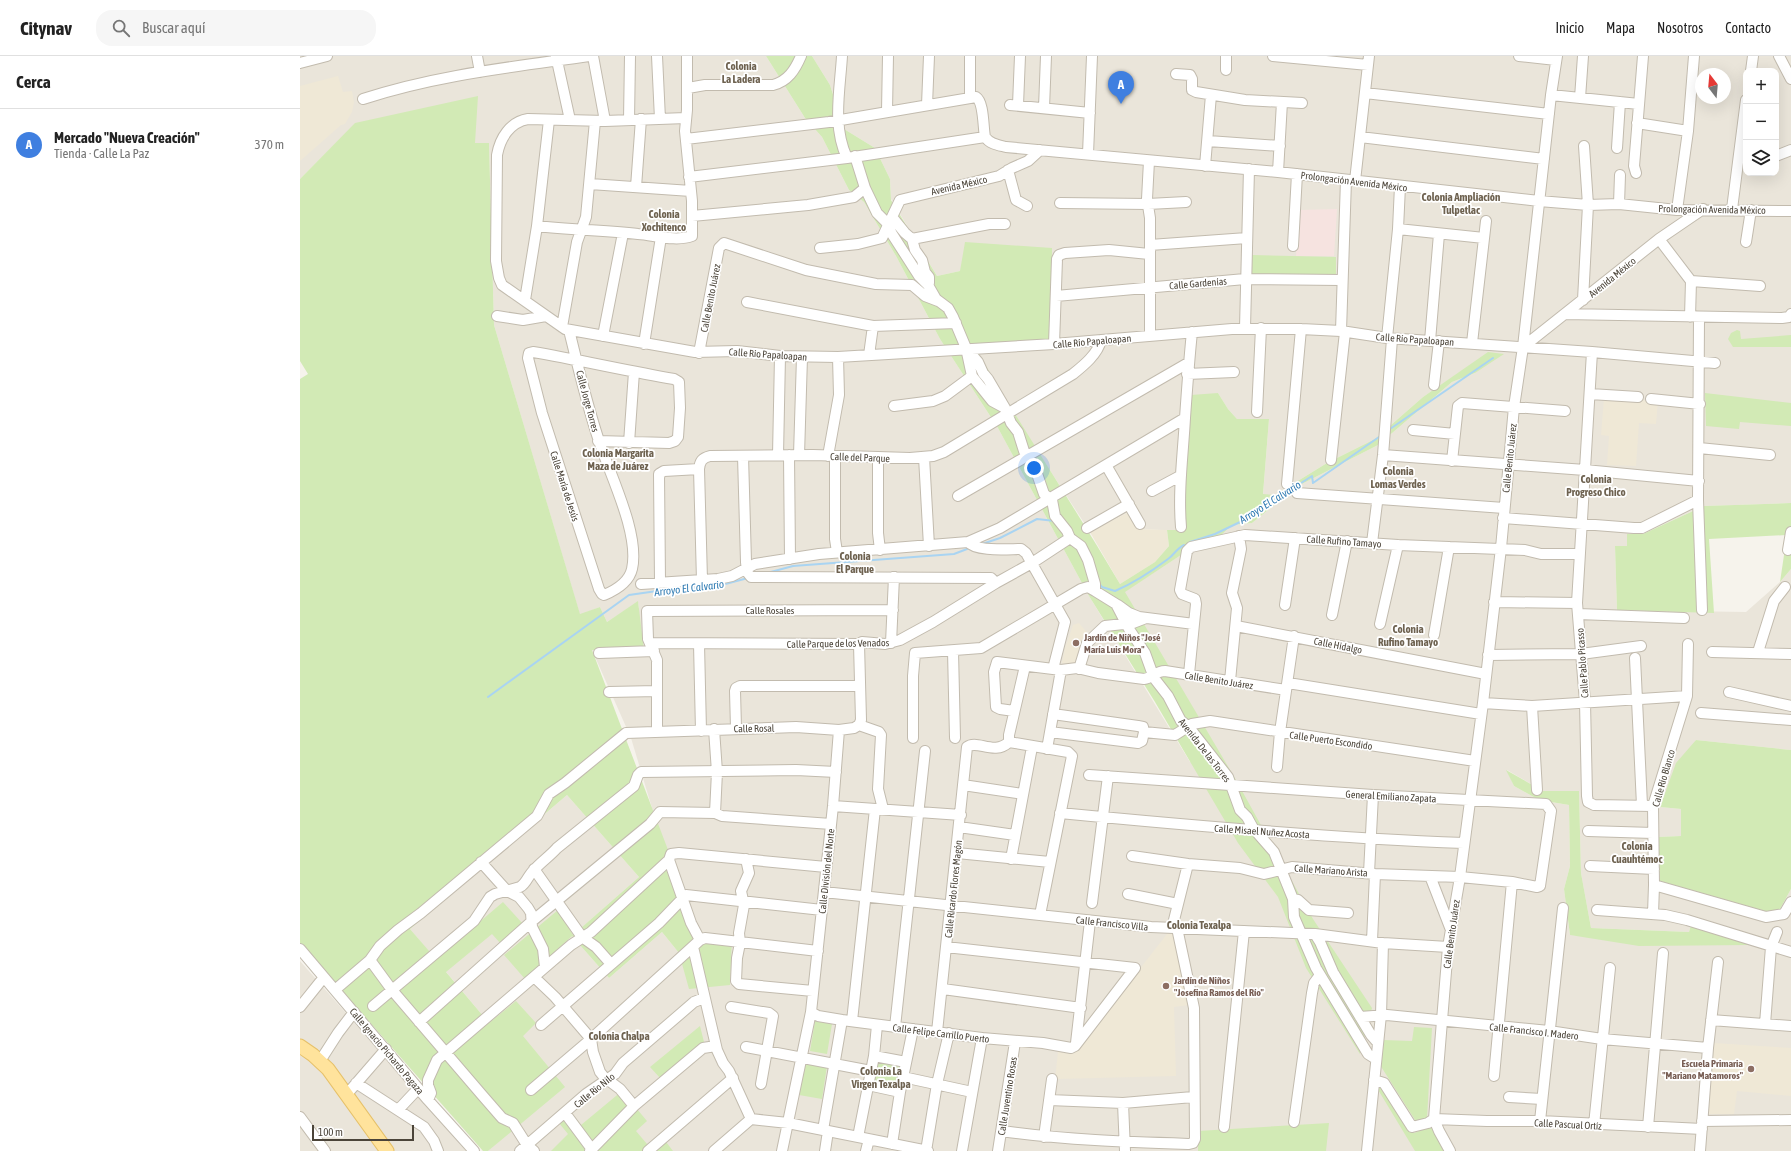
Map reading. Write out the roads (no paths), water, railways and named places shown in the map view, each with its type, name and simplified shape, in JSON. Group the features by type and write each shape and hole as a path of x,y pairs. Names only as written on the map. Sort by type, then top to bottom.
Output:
{"main road":[{"path":"300,1046 320,1061 347,1094 387,1151"}],"street":[{"path":"300,62 326,56"},
{"path":"477,56 480,72"},
{"path":"363,99 428,81 480,72 518,60 589,56"},
{"path":"565,328 577,242 586,217 600,121 593,56"},
{"path":"629,120 630,56"},
{"path":"657,56 660,119"},
{"path":"537,226 623,232 675,238 692,236 691,191 686,139 688,88 687,56"},
{"path":"842,56 838,121 839,135 877,213 912,239 915,250 922,262 925,272 929,277 928,285"},
{"path":"886,111 888,56"},
{"path":"928,104 929,56"},
{"path":"690,177 851,157 985,137 981,104 974,98 970,56"},
{"path":"1020,56 1014,105 1090,113"},
{"path":"1044,108 1046,56"},
{"path":"1088,154 1092,56"},
{"path":"1226,56 1226,70"},
{"path":"1273,56 1368,61 1360,137 1350,181 1341,280 1343,332 1331,460"},
{"path":"1519,56 1556,58"},
{"path":"1580,98 1583,56"},
{"path":"1635,170 1638,104 1643,56"},
{"path":"1677,210 1688,131 1694,56"},
{"path":"1751,68 1753,56"},
{"path":"1778,56 1791,79"},
{"path":"556,58 570,120"},
{"path":"688,88 705,85 773,85 787,79 797,58"},
{"name":"Calle Benito Juárez","path":"1450,1151 1434,1119 1448,947 1460,877 1474,761 1483,703 1501,548 1514,407 1523,347 1556,58"},
{"path":"1176,74 1190,75 1192,77 1193,91 1245,100 1302,103"},
{"path":"1365,93 1549,114"},
{"path":"1205,166 1211,95"},
{"path":"1551,95 1638,104"},
{"path":"686,139 838,121 886,111 974,98"},
{"path":"1278,169 1282,102"},
{"path":"1617,148 1620,102"},
{"path":"525,300 537,226 549,120 600,121 686,118"},
{"path":"636,187 641,119"},
{"name":"Calle Río Papaloapan","path":"549,120 528,120 517,122 509,128 498,150 496,261 500,282 565,328 603,336 699,353 737,351 780,356 838,357 966,348 1054,344 1192,332 1261,328 1343,332 1390,338 1592,352 1715,363"},
{"path":"1637,123 1688,131"},
{"name":"Prolongación Avenida México","path":"985,137 988,141 994,144 1006,147 1205,166 1278,169 1297,174 1350,181 1539,201 1588,205 1619,204 1677,210 1732,209 1791,211"},
{"path":"1360,137 1544,159"},
{"path":"1732,209 1741,170 1743,140"},
{"path":"1208,141 1280,146"},
{"path":"1583,300 1588,205 1584,146"},
{"name":"Avenida México","path":"890,222 901,199 999,176 1028,161 1040,150"},
{"path":"1779,155 1791,150"},
{"path":"1149,160 1148,204 1150,218 1150,336"},
{"path":"1245,328 1245,279 1249,169"},
{"path":"1008,170 1016,200 1026,206"},
{"path":"1293,246 1297,174"},
{"path":"1619,204 1620,175"},
{"path":"590,184 691,191"},
{"path":"1372,543 1383,455 1400,186"},
{"path":"692,216 808,205 854,197 865,188"},
{"path":"1060,203 1148,204 1186,202"},
{"name":"Avenida México","path":"1523,347 1659,239 1702,209"},
{"path":"1746,242 1751,210"},
{"path":"1472,343 1486,221"},
{"path":"820,248 858,244 884,237 890,222"},
{"path":"890,222 916,271 928,285 938,301 948,308 956,323 966,348 972,376 992,401 1006,411"},
{"path":"912,239 989,224 1005,224"},
{"path":"1398,229 1484,238"},
{"path":"603,336 623,232"},
{"path":"1434,385 1434,341 1439,234"},
{"path":"644,344 661,237"},
{"path":"1054,344 1057,259 1059,255 1065,253 1109,250 1150,249 1247,238"},
{"path":"1659,239 1691,281 1700,362 1698,500 1702,610"},
{"name":"Calle Benito Juárez","path":"699,353 719,248 722,244 727,244 806,270 876,284 912,285 925,296 938,301"},
{"name":"Calle Gardenías","path":"1056,296 1245,279 1341,280"},
{"path":"1691,281 1760,286"},
{"path":"747,302 873,326 956,323"},
{"path":"1565,314 1782,318 1790,315"},
{"path":"497,316 523,320 546,316"},
{"path":"869,355 873,326"},
{"name":"Calle Jorge Torres","path":"565,328 577,360 598,441 625,515 630,536 634,561 628,579 622,584"},
{"path":"1257,412 1261,328"},
{"path":"1287,484 1301,329"},
{"path":"1181,527 1179,503 1180,476 1187,374 1192,332"},
{"name":"Calle del Parque","path":"660,581 659,474 664,471 701,464 710,456 794,455 924,458 944,452 1006,411 1072,374 1089,359 1100,345 1101,340"},
{"path":"966,348 978,362 1006,411 1011,423 1018,432 1024,451 1034,465 1044,494 1053,503 1055,516 1067,531 1070,538 1081,546 1088,560 1095,584 1095,591"},
{"name":"Calle María de Jesús","path":"577,360 533,352 529,353 528,358 542,413 599,589 604,595 622,584"},
{"name":"Calle Pablo Picasso","path":"1592,352 1578,608 1588,802 1594,805 1642,805"},
{"path":"778,456 780,356"},
{"path":"790,559 794,455 802,357"},
{"path":"837,552 835,539 832,456 839,394 838,357"},
{"path":"577,360 678,380 680,386 678,437 675,441 630,443 598,441"},
{"path":"958,496 1188,363"},
{"path":"630,443 634,372"},
{"path":"1187,374 1234,372"},
{"path":"894,406 933,401 945,396 972,376"},
{"path":"1590,394 1638,397"},
{"path":"1651,399 1700,404"},
{"path":"1452,461 1458,406 1462,403 1565,411"},
{"path":"641,584 660,581 702,580 732,576 755,564 837,552 880,550 968,542 989,534 1185,418"},
{"path":"1413,430 1455,434"},
{"path":"1699,448 1770,455"},
{"path":"1383,455 1585,470 1699,481"},
{"path":"743,456 746,568 748,575 753,578 767,576 991,578 996,583"},
{"path":"878,458 878,533 880,550"},
{"path":"924,458 929,546"},
{"path":"701,464 702,580"},
{"path":"1106,465 1140,524"},
{"path":"1152,491 1180,476"},
{"path":"1296,493 1377,499 1504,513 1582,524 1634,528 1642,528 1698,500"},
{"path":"1087,528 1129,504"},
{"path":"1788,550 1791,532"},
{"name":"Calle Rufino Tamayo","path":"1194,624 1195,599 1180,592 1189,548 1239,536 1245,535 1398,545 1501,548 1530,550 1541,554 1580,554"},
{"path":"1230,681 1237,605 1232,593 1241,548 1239,536"},
{"name":"Calle Parque de los Venados","path":"599,653 652,647 699,644 891,643 933,622 996,583 1032,563 1070,538"},
{"path":"1284,605 1295,538"},
{"path":"1332,615 1347,541"},
{"path":"968,542 973,546 981,548 1021,549 1026,553 1066,624 1057,670 1053,714 1047,749"},
{"path":"1380,624 1398,545"},
{"path":"1434,635 1449,547"},
{"path":"891,643 894,577"},
{"path":"914,738 913,676 915,653 978,649 984,647 1088,587 1133,615 1194,624 1189,674"},
{"path":"1758,652 1774,601 1786,587"},
{"path":"1494,602 1684,618"},
{"name":"Avenida De las Torres","path":"1116,604 1126,624 1145,653 1153,675 1168,696 1180,719 1188,726 1228,777 1240,810 1249,820 1255,832 1271,848 1293,899 1294,917 1320,975 1368,1054 1376,1058"},
{"name":"Calle Rosales","path":"652,647 647,634 647,611 893,610"},
{"path":"1014,711 997,708 994,672 996,662 1057,670 1079,668 1086,646 1090,640 1107,625 1126,624 1146,618"},
{"name":"Calle Hidalgo","path":"1236,626 1486,674"},
{"path":"1277,767 1280,732 1294,636"},
{"path":"699,644 700,731"},
{"path":"825,1151 834,1063 847,1020 879,809 878,789 880,734 859,725 861,720 859,644"},
{"name":"Calle Río Blanco","path":"1653,914 1653,806 1686,696 1688,644"},
{"path":"1488,655 1581,654 1641,646"},
{"path":"652,647 657,660 657,732"},
{"path":"953,651 955,738"},
{"path":"1712,652 1791,654"},
{"path":"1635,658 1642,805 1653,806"},
{"path":"1025,666 1014,711 1009,742 1068,752 1072,756 1040,915"},
{"name":"Calle Benito Juárez","path":"1079,668 1098,673 1146,679 1161,671 1189,674 1230,681 1287,687 1481,714"},
{"path":"736,728 735,691 738,687 860,686"},
{"path":"609,692 657,691"},
{"path":"1729,692 1791,706"},
{"path":"1483,703 1532,706 1686,696"},
{"path":"1532,706 1537,790"},
{"path":"1701,713 1791,720"},
{"name":"Calle Puerto Escondido","path":"1053,714 1138,726 1143,727 1144,732 1175,735 1188,726 1210,721 1474,761"},
{"name":"Calle Rosal","path":"482,862 537,816 549,794 565,783 624,734 736,728 815,727 839,730 854,728 859,725"},
{"path":"714,729 717,772 715,813"},
{"name":"Calle División del Norte","path":"782,1151 811,1012 833,806 839,730"},
{"path":"1050,732 1138,743 1142,740 1144,732"},
{"name":"Calle Ricardo Flores Magón","path":"937,1032 943,989 946,947 952,904 968,746 972,745 999,748 1009,742"},
{"path":"1011,859 1032,747"},
{"path":"895,1027 925,751"},
{"path":"373,1006 474,921 490,897 524,885 534,869 569,837 634,786 640,772 796,770 836,772"},
{"name":"General Emiliano Zapata","path":"1089,775 1373,795 1546,804 1550,807 1551,813 1539,887"},
{"path":"1092,903 1108,776"},
{"path":"963,785 1023,794"},
{"path":"1372,941 1371,839 1373,795"},
{"path":"833,806 960,815"},
{"path":"419,1022 531,922 650,824 660,812 715,813 722,816 831,824"},
{"name":"Calle Misael Nuñez Acosta","path":"1060,813 1255,832 1464,843"},
{"path":"959,827 1015,835"},
{"path":"1588,831 1653,833"},
{"path":"428,1100 431,1093 428,1086 428,1080 434,1065 446,1052 545,967 582,937 591,932 668,860 669,856 675,853 826,868"},
{"path":"957,853 1050,862"},
{"name":"Calle Mariano Arista","path":"1132,856 1188,864 1240,868 1267,874 1292,867 1372,874 1460,877 1512,882 1539,887"},
{"path":"746,859 749,873 741,891 743,902 739,933 740,942 735,978 737,983 813,991"},
{"path":"668,860 692,923 704,998 715,1036 716,1046 723,1063 733,1078 754,1119"},
{"path":"336,989 370,960 380,946 398,930 421,913 482,862 506,891 524,901 531,913 531,922 543,949 545,967"},
{"path":"1002,1131 1125,1147 1193,1143 1195,1139 1194,1008 1174,928 1178,904 1188,864"},
{"path":"1590,866 1654,869"},
{"path":"534,869 582,937 596,947 611,964"},
{"path":"1430,876 1451,930"},
{"path":"1494,1076 1500,1027 1512,882"},
{"path":"1654,885 1766,918 1784,914 1791,902"},
{"name":"Calle Francisco Villa","path":"824,892 952,904 1090,921 1174,928 1302,933 1383,943 1448,947"},
{"path":"1128,894 1178,904"},
{"path":"541,1025 659,923 683,897 691,895 822,910"},
{"path":"1293,899 1298,900 1309,910 1348,912"},
{"path":"1540,1121 1563,908"},
{"path":"1598,910 1653,914 1687,920 1791,952"},
{"path":"1075,1045 1081,1008 1090,921"},
{"path":"1224,1127 1244,931"},
{"path":"1765,1024 1771,947 1777,932"},
{"path":"1315,934 1333,972 1370,1035 1378,1043"},
{"path":"532,1090 591,1039 696,943 706,938 818,951"},
{"path":"1367,1151 1381,1015 1383,943"},
{"path":"946,947 1135,968 1075,1045"},
{"name":"Calle Ignacio Pichardo Pagaza","path":"300,949 336,989 428,1100 474,1151"},
{"path":"1648,1127 1663,953"},
{"path":"370,960 392,990 502,1118 513,1123 527,1149"},
{"path":"1700,1151 1708,1048 1718,962"},
{"path":"1594,1125 1610,968"},
{"path":"1294,1122 1312,993 1314,984 1320,975"},
{"path":"534,977 591,1039 597,1066 600,1072 620,1089 634,1106"},
{"path":"300,1007 320,982"},
{"path":"943,989 1081,1008"},
{"name":"Calle Río Nilo","path":"527,1149 565,1113 597,1085 607,1079 694,1002 704,998"},
{"path":"731,1007 772,1015 773,1019 761,1084"},
{"path":"320,1061 354,1012"},
{"name":"Calle Felipe Carrillo Puerto","path":"811,1012 818,1016 982,1038 1015,1042 1025,1040 1075,1045"},
{"name":"Calle Francisco I. Madero","path":"1360,1017 1381,1015 1443,1020 1549,1031 1602,1039 1708,1048"},
{"path":"1711,1020 1791,1026"},
{"path":"858,1137 874,1056 877,1024"},
{"path":"892,1144 900,1092 913,1029"},
{"path":"714,1151 754,1119 788,1123 869,1139 910,1149 927,1151 937,1084 948,1033"},
{"path":"962,1151 982,1038"},
{"name":"Calle Juventino Rosas","path":"998,1151 1015,1042"},
{"path":"565,1113 576,1130 587,1141 590,1150 634,1106 703,1048 716,1046"},
{"path":"746,1047 871,1071"},
{"path":"347,1094 386,1049"},
{"path":"874,1056 906,1062"},
{"path":"903,1077 972,1092"},
{"path":"648,1151 723,1085 733,1078"},
{"path":"1044,1137 1052,1079"},
{"path":"1374,1080 1384,1083 1412,1127 1428,1123 1434,1119"},
{"path":"356,1083 424,1127 444,1151"},
{"path":"868,1085 900,1092"},
{"path":"398,1110 414,1093"},
{"path":"1049,1100 1124,1103 1194,1097"},
{"path":"1509,1097 1542,1099"},
{"path":"1124,1103 1125,1147"},
{"path":"300,1117 325,1151"},
{"name":"Calle Pascual Ortíz","path":"1434,1119 1495,1122 1540,1121 1648,1127 1791,1120"},
{"path":"866,1151 869,1139"},
{"path":"434,1140 438,1151"}],"waterway":[{"name":"Arroyo El Calvario","path":"1390,429 1493,358"},
{"name":"Arroyo El Calvario","path":"1190,542 1215,534 1240,522 1312,476 1313,483 1379,437"},
{"name":"Arroyo El Calvario","path":"982,544 1000,538 1037,519 1055,521"},
{"name":"Arroyo El Calvario","path":"1099,583 1102,587 1115,591 1149,572 1184,545"},
{"name":"Arroyo El Calvario","path":"767,573 793,566 954,554 967,549"},
{"name":"Arroyo El Calvario","path":"488,697 629,595 664,590 714,587 748,578"}],"place":[{"name":"Mercado \"Nueva Creación\"","path":"1121,104"},
{"name":"Jardín de Niños \"José María Luis Mora\"","path":"1076,643"},
{"name":"Jardín de Niños \"Josefina Ramos del Río\"","path":"1166,986"},
{"name":"Escuela Primaria \"Mariano Matamoros\"","path":"1751,1069"}],"district":[{"name":"Colonia La Ladera","path":"741,72"},
{"name":"Colonia Ampliación Tulpetlac","path":"1461,203"},
{"name":"Colonia Xochitenco","path":"664,220"},
{"name":"Colonia Margarita Maza de Juárez","path":"618,459"},
{"name":"Colonia Lomas Verdes","path":"1398,477"},
{"name":"Colonia Progreso Chico","path":"1596,485"},
{"name":"Colonia El Parque","path":"855,562"},
{"name":"Colonia Rufino Tamayo","path":"1408,635"},
{"name":"Colonia Cuauhtémoc","path":"1637,852"},
{"name":"Colonia Texalpa","path":"1199,925"},
{"name":"Colonia Chalpa","path":"619,1036"},
{"name":"Colonia La Virgen Texalpa","path":"881,1077"}]}
